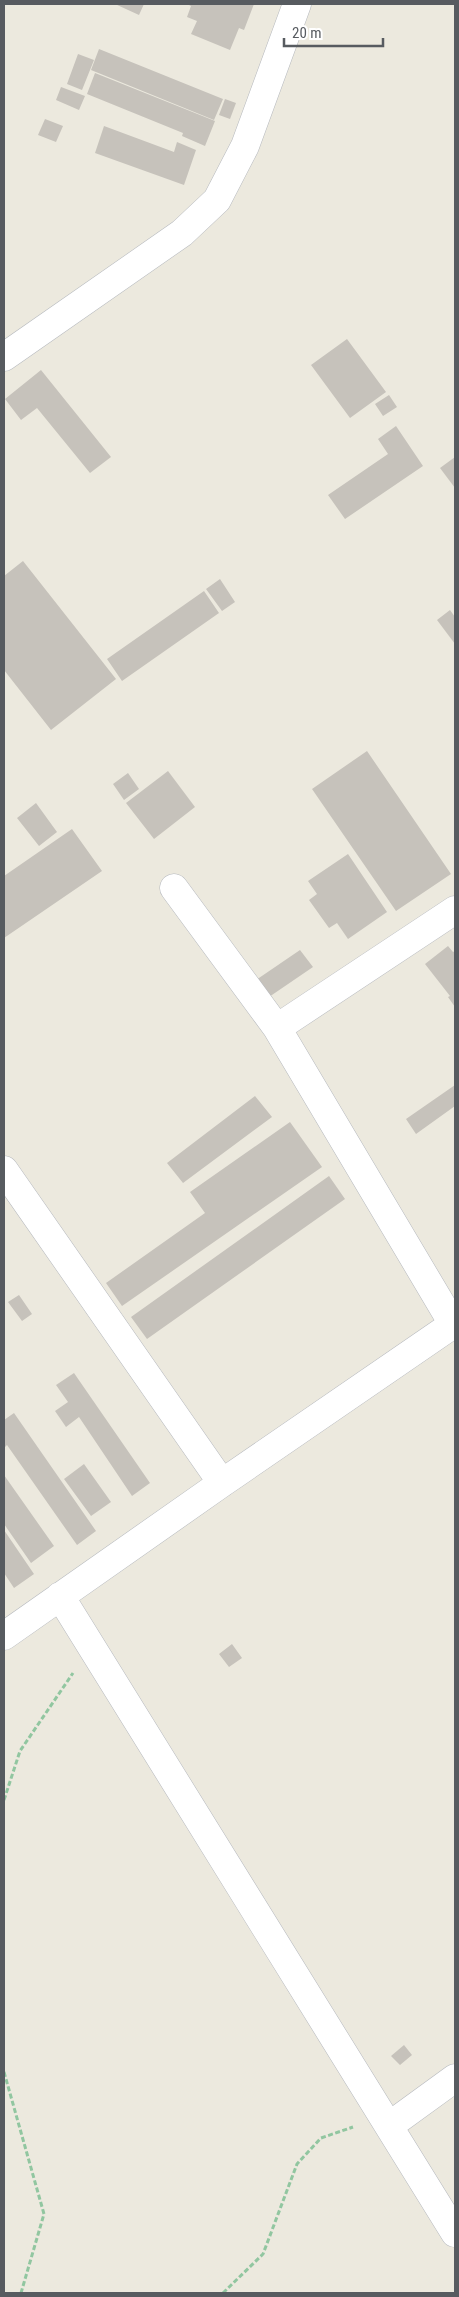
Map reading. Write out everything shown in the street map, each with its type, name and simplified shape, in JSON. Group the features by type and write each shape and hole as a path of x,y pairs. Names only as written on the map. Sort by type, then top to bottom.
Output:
{"street":[{"path":"4,357 182,233 217,200 245,146 297,4"},
{"path":"4,1636 222,1483 454,1324 277,1028 174,888"},
{"path":"277,1028 455,910"},
{"path":"4,1170 13,1201 222,1483"},
{"path":"60,1596 455,2233"},
{"path":"389,2126 455,2078"}],"path":[{"path":"4,1800 20,1751 91,1646"},
{"path":"4,2072 44,2214 21,2293"},
{"path":"223,2293 263,2254 297,2164 321,2138 356,2126 389,2126"}],"building":[{"path":"115,4 144,4 139,15"},
{"path":"187,4 254,4 244,30 239,28 230,50 191,34 197,21 187,17 191,6"},
{"path":"99,49 223,99 214,120 91,70"},
{"path":"78,54 94,60 82,90 67,84"},
{"path":"95,73 215,121 205,146 182,136 183,133 87,94"},
{"path":"61,87 85,96 79,110 56,100"},
{"path":"225,99 236,103 230,119 219,115"},
{"path":"45,119 63,126 56,142 38,135"},
{"path":"104,126 174,152 177,142 196,150 184,185 95,153"},
{"path":"347,339 386,392 350,418 311,365"},
{"path":"41,370 111,457 90,473 37,408 21,420 5,399"},
{"path":"389,395 397,407 383,416 375,404"},
{"path":"396,426 423,466 345,519 328,495 388,454 378,439"},
{"path":"455,457 455,488 440,468"},
{"path":"23,561 116,679 51,730 4,670 4,576"},
{"path":"220,579 235,602 222,611 206,589"},
{"path":"204,591 219,613 122,681 107,659"},
{"path":"450,610 455,617 455,644 437,620"},
{"path":"367,751 451,874 396,911 312,789"},
{"path":"168,771 195,807 154,839 126,803"},
{"path":"128,773 139,789 124,800 113,784"},
{"path":"36,803 57,832 39,846 17,818"},
{"path":"72,829 102,871 4,938 4,876"},
{"path":"348,854 387,912 348,939 337,923 329,928 309,900 317,894 308,881"},
{"path":"448,946 453,952 455,951 455,1007 448,997 450,996 425,964"},
{"path":"300,950 313,967 269,997 256,980"},
{"path":"455,1085 455,1106 416,1134 406,1119"},
{"path":"255,1096 272,1117 183,1183 167,1163"},
{"path":"290,1122 322,1167 122,1306 106,1283 205,1213 190,1192"},
{"path":"329,1176 345,1199 147,1339 131,1317"},
{"path":"19,1295 32,1314 22,1321 8,1302"},
{"path":"74,1373 150,1483 132,1496 79,1417 66,1427 55,1411 68,1402 56,1385"},
{"path":"14,1413 96,1531 77,1545 7,1445 4,1448 4,1420"},
{"path":"84,1464 111,1502 91,1516 64,1479"},
{"path":"4,1475 54,1546 31,1563 4,1524"},
{"path":"4,1530 34,1574 14,1588 4,1573"},
{"path":"232,1644 242,1658 229,1667 219,1654"},
{"path":"404,2045 412,2055 400,2065 391,2056"}]}
